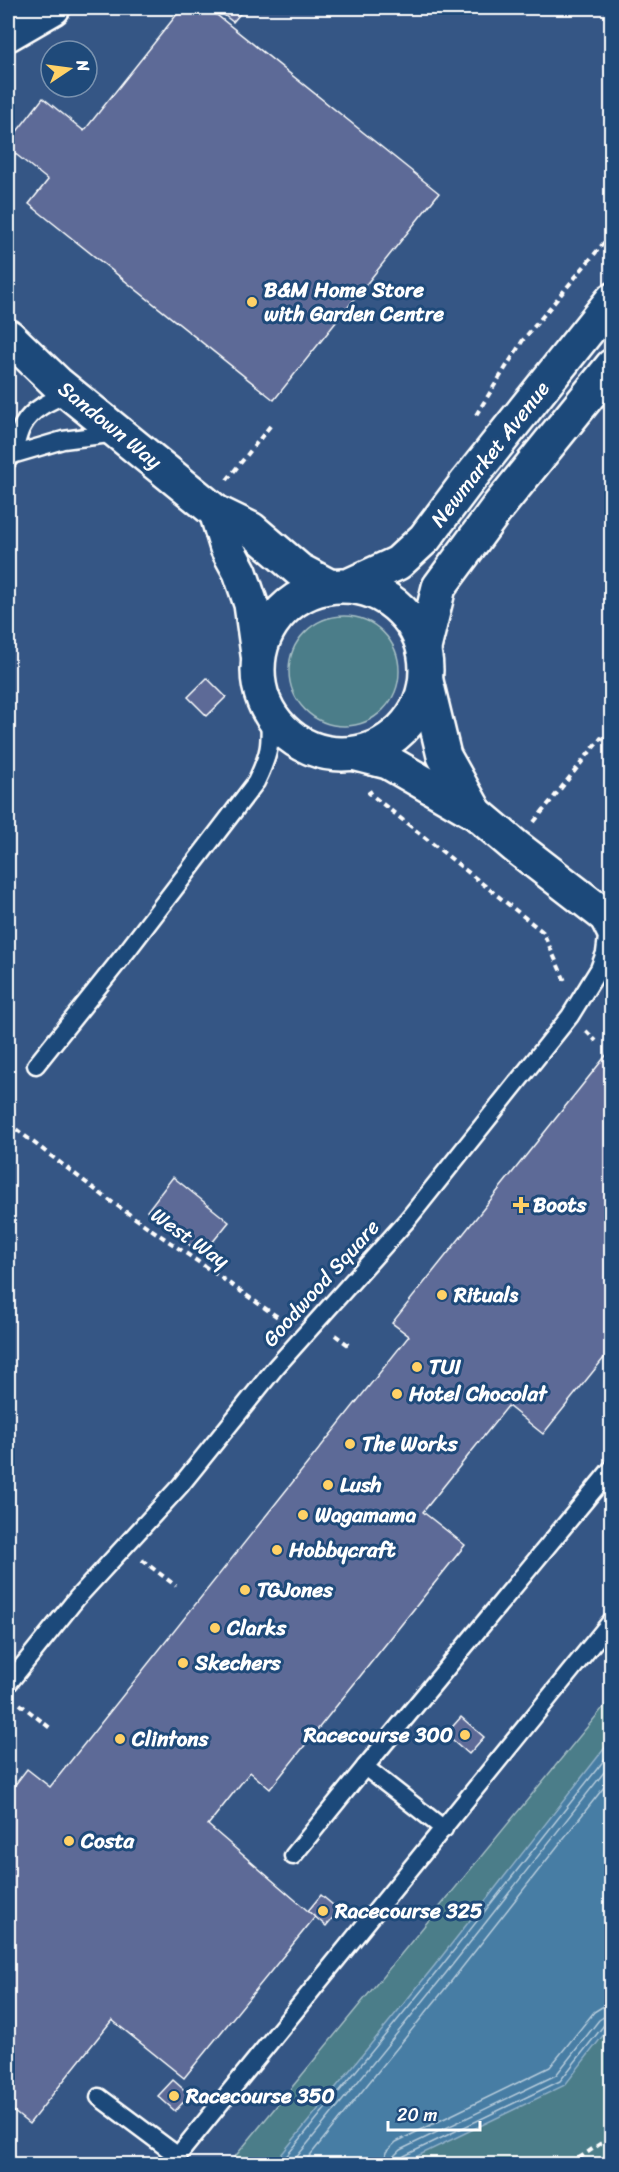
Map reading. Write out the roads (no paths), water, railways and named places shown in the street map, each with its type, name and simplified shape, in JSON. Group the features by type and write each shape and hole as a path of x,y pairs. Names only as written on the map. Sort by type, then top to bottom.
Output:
{"street":[{"path":"8,34 53,8"},
{"name":"Newmarket Avenue","path":"340,585 398,563 425,538 612,300"},
{"name":"Sandown Way","path":"8,336 69,393 118,433 225,500 251,529 299,570 340,585"},
{"name":"Newmarket Avenue","path":"424,648 440,587 498,507 612,366"},
{"path":"225,500 227,548 240,572 251,604 258,654 258,685 268,713 289,736 315,751 336,755 357,754 376,748 394,737 416,712 426,681"},
{"path":"258,654 271,622 296,598 340,585 375,592 397,605 414,624 424,648 426,681 444,756 476,813"},
{"path":"357,754 388,762 476,813 602,913"}],"lane":[{"path":"10,458 23,423 43,404 69,393"},
{"path":"10,458 63,440 118,433"},
{"path":"36,1065 256,782 271,742 268,713"},
{"name":"Goodwood Square","path":"8,1684 14,1663 180,1486 275,1368 408,1219 570,1016 599,969 605,953 607,937 602,913"},
{"path":"293,1856 612,1468"},
{"path":"99,2097 174,2160 612,1620"},
{"path":"365,1767 444,1829"}],"water":[{"path":"611,1740 611,2025 565,2085 401,2164 271,2164 281,2155 435,1965"}],"place":[{"name":"B&M Home Store with Garden Centre","path":"252,302"},
{"name":"Boots","path":"521,1205"},
{"name":"Rituals","path":"442,1295"},
{"name":"TUI","path":"417,1367"},
{"name":"Hotel Chocolat","path":"397,1394"},
{"name":"The Works","path":"350,1444"},
{"name":"Lush","path":"328,1485"},
{"name":"Wagamama","path":"303,1515"},
{"name":"Hobbycraft","path":"277,1550"},
{"name":"TGJones","path":"245,1590"},
{"name":"Clarks","path":"215,1628"},
{"name":"Skechers","path":"183,1663"},
{"name":"Racecourse 300","path":"465,1735"},
{"name":"Clintons","path":"120,1739"},
{"name":"Costa","path":"69,1841"},
{"name":"Racecourse 325","path":"323,1911"},
{"name":"Racecourse 350","path":"174,2096"}]}
